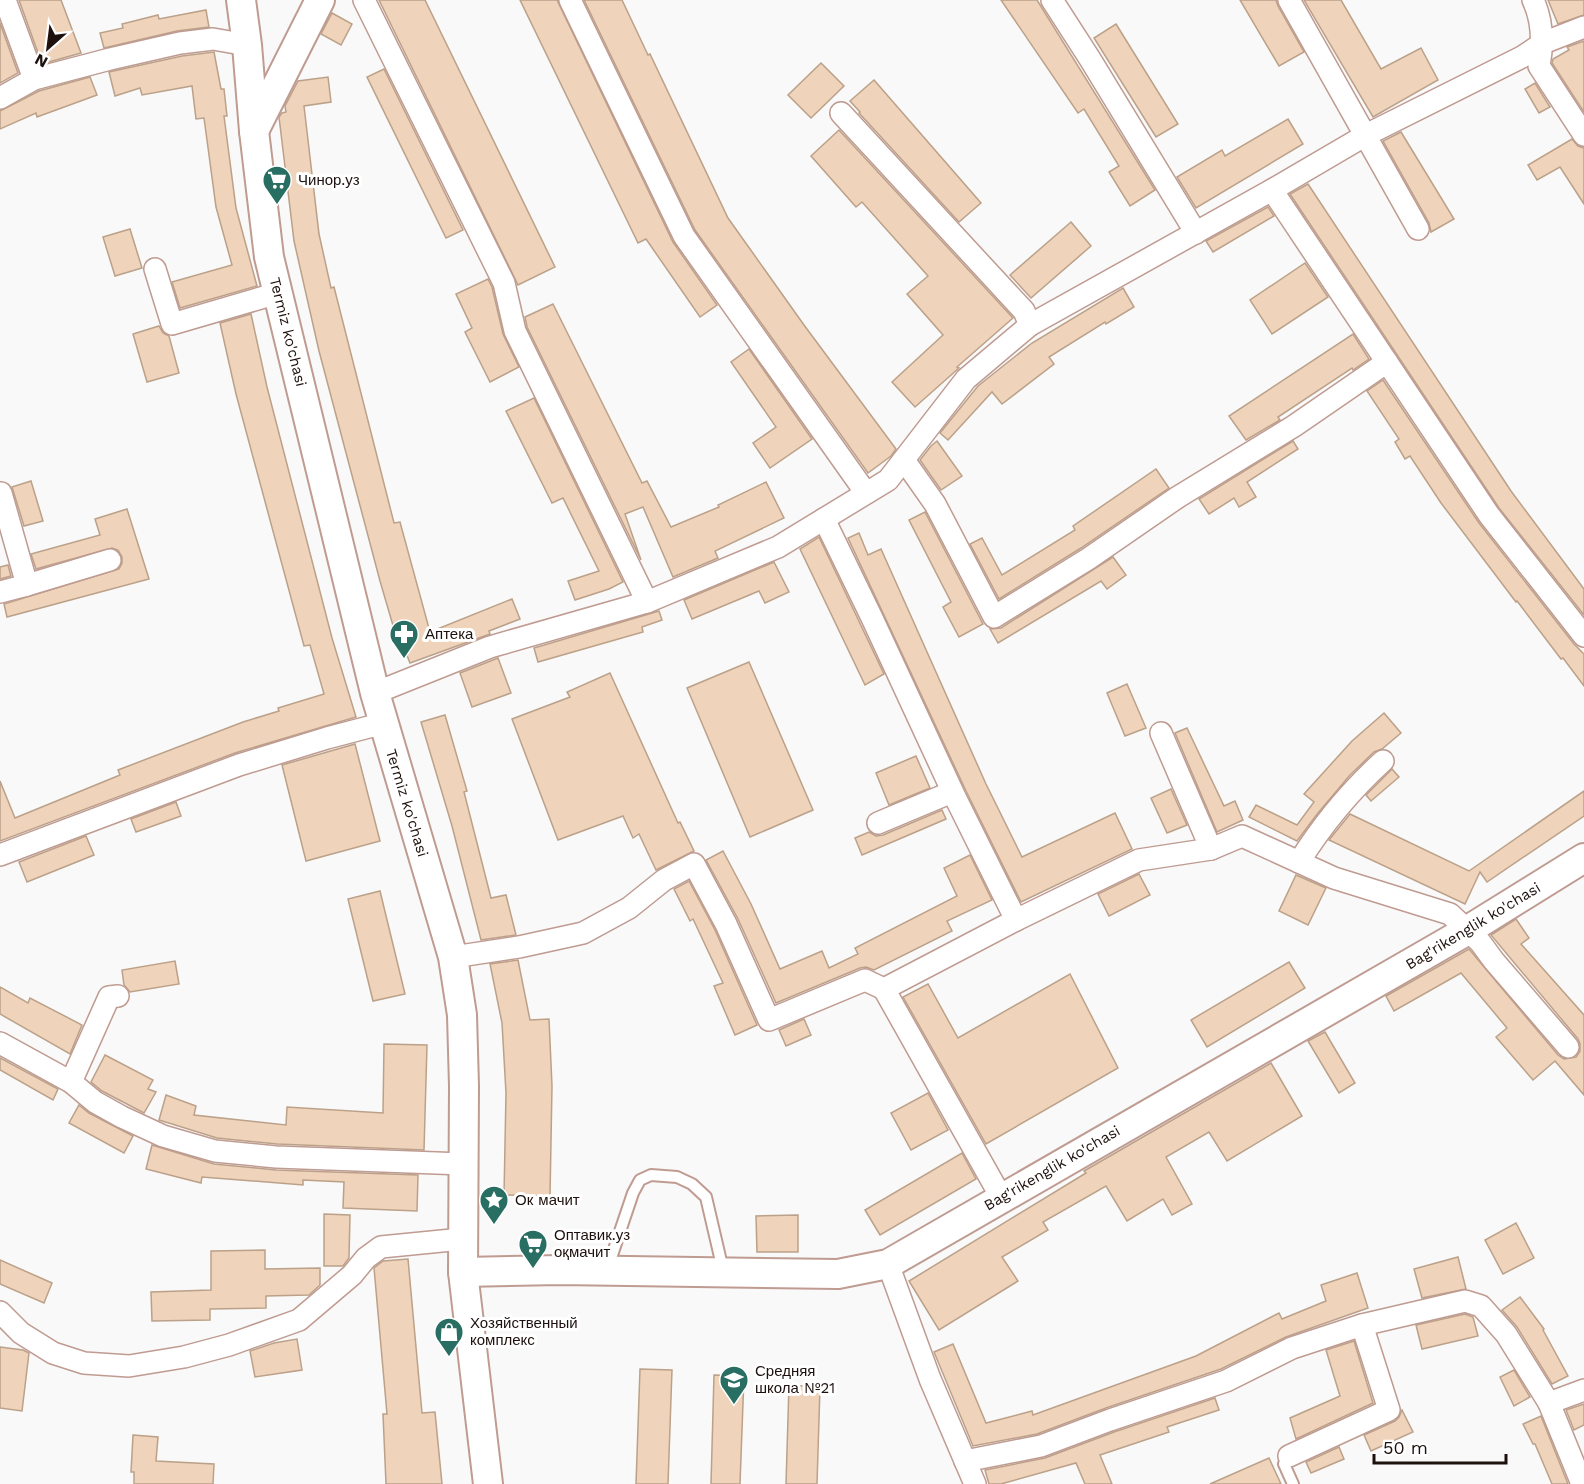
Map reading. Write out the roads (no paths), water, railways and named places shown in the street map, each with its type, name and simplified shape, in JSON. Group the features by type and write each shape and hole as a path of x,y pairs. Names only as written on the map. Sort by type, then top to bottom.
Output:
{"main road":[{"name":"Termiz ko'chasi","path":"241,0 269,256 375,693 453,957 462,1015 463,1272 488,1484"},
{"path":"254,131 320,0"},
{"name":"Bag'rikenglik ko'chasi","path":"463,1272 607,1270 837,1275 888,1263 1468,930 1584,858"}],"street":[{"path":"5,0 34,79"},
{"path":"364,0 504,283 515,331 647,602"},
{"path":"570,0 684,236 866,494"},
{"path":"1052,0 1090,58 1196,233"},
{"path":"1289,0 1418,230"},
{"path":"1533,0 1537,8 1543,43 1539,66 1584,135"},
{"path":"375,693 490,647 647,602 778,547 888,480 966,379 1030,325 1366,135 1522,57 1543,43 1584,27"},
{"path":"0,98 34,79 180,43 213,39 247,45"},
{"path":"841,113 1024,311 1030,325"},
{"path":"1272,190 1489,515 1584,636"},
{"path":"155,268 172,324 278,293"},
{"path":"904,460 935,504 994,617 1294,426 1387,362"},
{"path":"1,493 27,585"},
{"path":"824,519 952,792 1016,920"},
{"path":"0,592 110,560"},
{"path":"0,855 239,765 384,723"},
{"path":"1161,733 1211,849"},
{"path":"1299,862 1320,827 1353,788 1383,761"},
{"path":"878,823 952,792"},
{"path":"884,989 1138,860 1211,849 1242,836 1334,878 1450,914 1480,942 1568,1047"},
{"path":"453,957 519,947 583,933 629,908 664,880 694,864 726,924 769,1020 865,980 884,989 1001,1197"},
{"path":"71,1082 109,997 118,996"},
{"path":"0,1043 71,1082 95,1102 122,1117 163,1136 215,1151 276,1157 463,1164"},
{"path":"0,1312 21,1333 53,1353 84,1363 129,1366 184,1357 229,1345 299,1320 381,1247 462,1239"},
{"path":"888,1263 930,1379 975,1484"},
{"path":"965,1461 1041,1446 1226,1381 1292,1347 1362,1325 1465,1301 1481,1306 1506,1334 1549,1403 1582,1484"},
{"path":"1289,1456 1389,1410 1362,1325"},
{"path":"1549,1403 1584,1390"}],"lane":[{"path":"607,1270 633,1193 640,1180 651,1175 677,1177 692,1184 706,1197 723,1272"},
{"path":"1289,1456 1284,1464 1293,1484"}],"place":[{"name":"Чинор.уз","path":"277,206"},
{"name":"Аптека","path":"404,660"},
{"name":"Ок мачит","path":"494,1226"},
{"name":"Оптавик.уз оқмачит","path":"533,1270"},
{"name":"Хозяйственный комплекс","path":"449,1358"},
{"name":"Средняя школа №21","path":"734,1406"}]}
